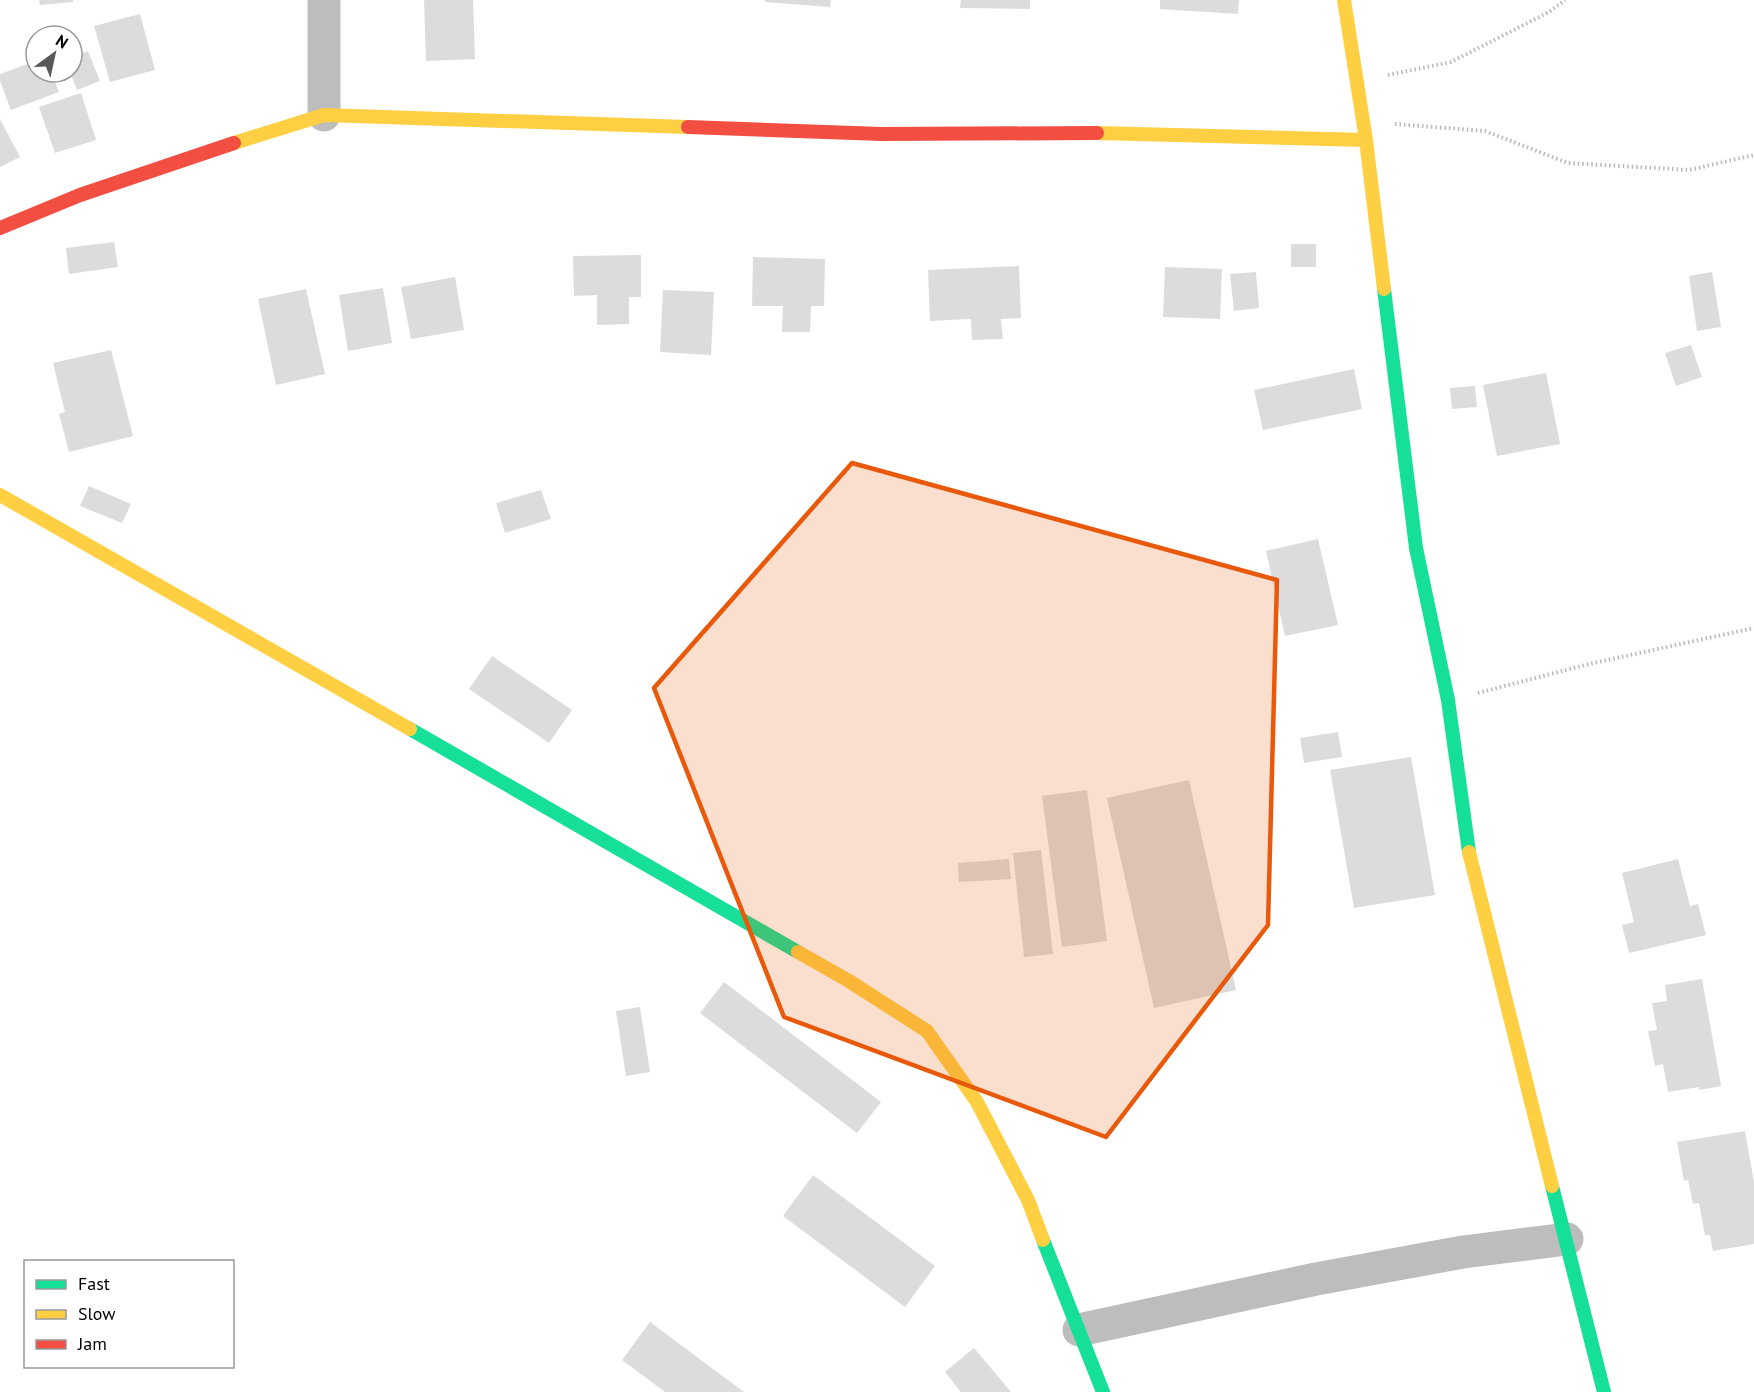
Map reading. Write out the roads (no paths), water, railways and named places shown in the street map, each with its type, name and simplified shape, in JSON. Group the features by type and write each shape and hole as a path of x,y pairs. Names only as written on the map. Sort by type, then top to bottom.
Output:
{"street":[{"path":"324,0 324,115"},
{"path":"1344,0 1366,140 1416,548 1448,700 1468,849 1604,1392"},
{"path":"0,228 80,195 201,153 324,115 882,135 1148,133 1366,140"},
{"path":"0,495 849,981 927,1031 977,1102 1028,1200 1103,1392"},
{"path":"1079,1330 1316,1280 1463,1252 1567,1239"}]}
